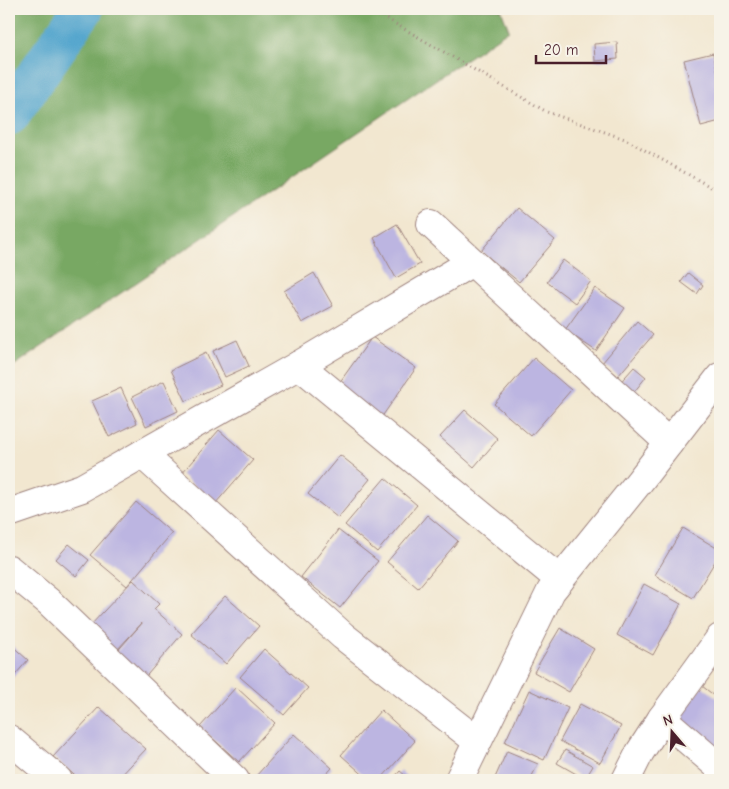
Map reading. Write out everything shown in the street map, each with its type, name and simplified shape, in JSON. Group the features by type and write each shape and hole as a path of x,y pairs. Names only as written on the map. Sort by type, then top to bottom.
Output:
{"street":[{"path":"431,224 669,443"},
{"path":"9,513 82,488 299,365 472,262"},
{"path":"299,365 560,580"},
{"path":"459,780 551,591 669,443 717,390"},
{"path":"142,454 343,636 477,741"},
{"path":"9,569 50,602 235,780"},
{"path":"626,780 640,752 662,718 720,638"},
{"path":"662,718 720,768"},
{"path":"9,739 58,780"}],"path":[{"path":"370,9 547,112 625,139 716,190 720,190"}],"green space":[{"path":"10,9 501,9 509,30 9,369"}],"building":[{"path":"617,42 618,59 595,61 594,44"},
{"path":"713,53 720,81 720,121 701,126 684,60"},
{"path":"517,208 555,240 519,282 481,251"},
{"path":"397,224 420,264 396,278 374,238"},
{"path":"563,260 591,281 575,303 547,282"},
{"path":"314,273 333,306 302,323 284,291"},
{"path":"688,273 703,285 697,294 681,282"},
{"path":"595,288 625,308 596,351 565,330"},
{"path":"637,321 653,335 618,376 602,363"},
{"path":"372,337 416,368 381,418 337,386"},
{"path":"237,340 249,366 225,377 213,351"},
{"path":"206,353 221,385 186,401 171,370"},
{"path":"534,358 571,390 531,436 494,404"},
{"path":"634,367 646,377 630,397 617,386"},
{"path":"164,381 178,411 146,426 132,397"},
{"path":"121,388 137,423 109,437 92,401"},
{"path":"465,410 498,439 474,467 440,437"},
{"path":"219,430 253,460 215,504 181,474"},
{"path":"340,455 370,479 338,518 308,494"},
{"path":"385,478 417,505 377,552 345,525"},
{"path":"136,502 172,533 127,586 90,555"},
{"path":"427,515 458,541 418,588 387,562"},
{"path":"683,528 720,550 693,598 655,575"},
{"path":"338,530 378,561 340,608 301,577"},
{"path":"69,544 89,560 76,576 56,559"},
{"path":"133,580 159,604 154,609 182,634 142,681 113,656 143,622 116,651 89,627"},
{"path":"644,584 681,604 653,655 617,635"},
{"path":"225,596 259,626 226,664 191,634"},
{"path":"560,628 594,649 569,692 534,672"},
{"path":"9,643 28,660 9,682"},
{"path":"264,649 308,688 284,715 240,677"},
{"path":"702,686 720,700 720,752 677,719"},
{"path":"236,687 275,723 239,762 200,727"},
{"path":"529,690 568,708 544,760 505,742"},
{"path":"580,704 621,726 600,763 560,741"},
{"path":"99,707 146,749 117,780 80,780 53,757"},
{"path":"381,710 415,741 380,780 369,780 341,755"},
{"path":"294,734 332,768 321,780 259,780 255,777"},
{"path":"565,750 593,766 585,779 557,763"},
{"path":"507,751 538,764 530,780 494,780"},
{"path":"400,771 411,780 392,780"}],"waterway":[{"path":"9,115 83,9"}]}
